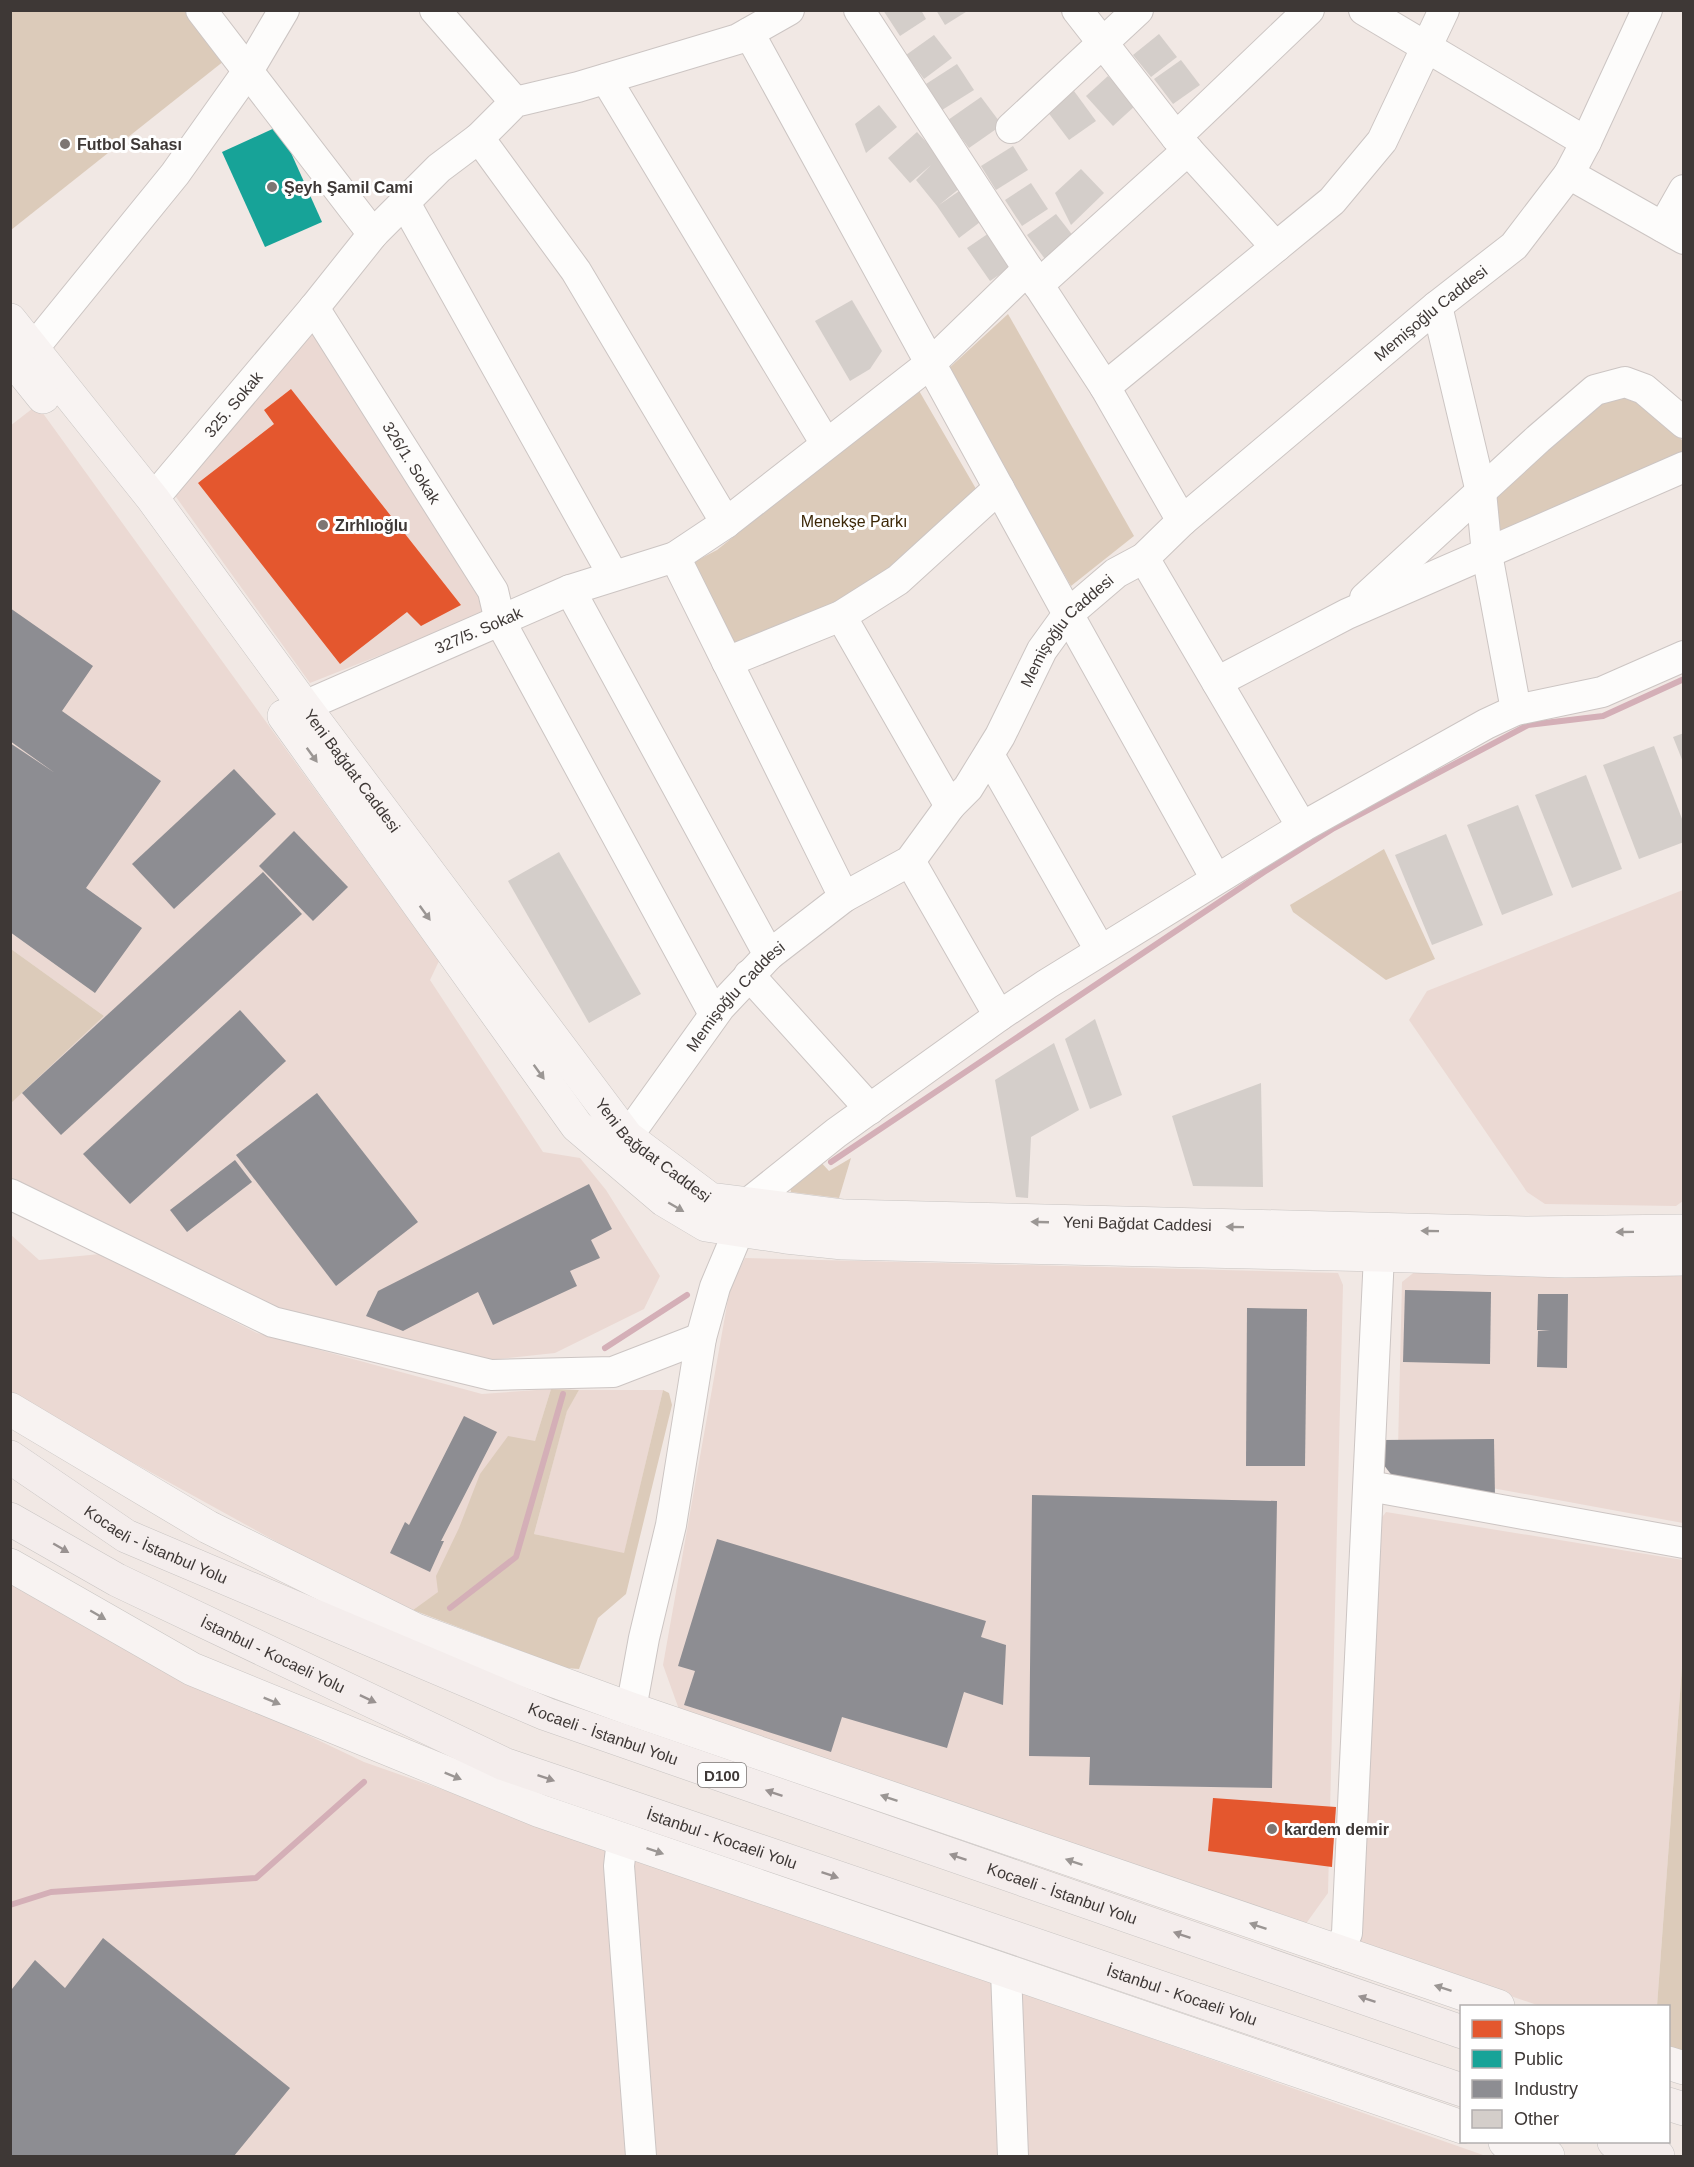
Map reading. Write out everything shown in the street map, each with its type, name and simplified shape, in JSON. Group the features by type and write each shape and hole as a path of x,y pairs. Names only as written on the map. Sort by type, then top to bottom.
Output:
{"highway":[{"name":"Kocaeli - İstanbul Yolu","path":"10,1457 126,1536 546,1714 1460,2032"},
{"name":"İstanbul - Kocaeli Yolu","path":"10,1519 117,1580 504,1764 1460,2090"},
{"path":"1617,2143 1658,2157"}],"main road":[{"name":"Yeni Bağdat Caddesi","path":"10,320 18,362 627,1137 710,1199 743,1217 843,1243 1565,1261 1683,1259"},
{"name":"Yeni Bağdat Caddesi","path":"18,362 153,499 294,711 578,1126 664,1200 706,1225 743,1217 856,1216 1527,1233 1683,1231"},
{"path":"10,1408 208,1527 416,1630 631,1709 1492,2005"},
{"path":"10,1565 192,1669 540,1811 1460,2127"},
{"path":"1508,2143 1548,2157"}],"street":[{"path":"201,10 373,234"},
{"path":"18,362 175,174 248,71 284,10"},
{"path":"443,13 515,102 606,79 738,39 789,10"},
{"path":"859,10 1105,387 1182,521"},
{"path":"1077,10 1182,143 1276,247"},
{"path":"1011,128 1138,10"},
{"name":"327/5. Sokak","path":"294,711 570,590 675,557 726,523 931,363 1033,277 1182,143 1309,10"},
{"path":"1364,10 1586,142"},
{"path":"1105,387 1332,201 1382,141 1444,10"},
{"name":"Memişoğlu Caddesi","path":"627,1137 714,1014 759,965 844,897 909,861 950,806 968,788 1000,736 1042,650 1068,614 1116,573 1144,558 1182,521 1437,306 1514,246 1569,174 1647,10"},
{"path":"749,33 1216,879"},
{"path":"606,79 826,444"},
{"name":"325. Sokak","path":"153,499 314,308 373,234 439,168 479,138 515,102"},
{"path":"479,138 576,271 726,523"},
{"path":"1569,174 1673,233 1683,190"},
{"path":"405,203 613,575"},
{"path":"1437,306 1481,492 1487,554 1516,710"},
{"name":"326/1. Sokak","path":"314,308 493,591 500,621 714,1014"},
{"path":"1347,614 1595,390 1625,382 1644,389 1683,423"},
{"path":"1217,682 1347,614 1683,466"},
{"path":"727,662 841,616 898,580 999,489"},
{"path":"675,557 844,897"},
{"path":"1144,558 1302,827"},
{"path":"570,590 759,965 870,1108"},
{"path":"841,616 950,806"},
{"path":"631,1709 671,1525 701,1338 715,1287 743,1217 836,1133 999,1016 1100,950 1302,827 1486,724 1516,710 1602,692 1683,656"},
{"path":"988,755 1100,950"},
{"path":"909,861 999,1016"},
{"path":"10,1194 273,1322 491,1375 613,1372 701,1338"},
{"path":"1339,1953 1347,1933 1379,1255"},
{"path":"1369,1486 1683,1543"},
{"path":"622,1840 619,1866 641,2157"},
{"path":"1006,1971 1013,2157"}],"shaded area":[{"path":"313,329 489,612 310,683 171,490"},
{"path":"37,405 439,961 430,980 543,1152 580,1158 606,1190 660,1276 644,1309 555,1353 489,1360 278,1308 26,1191 11,1181 10,1103 104,1016 11,949 10,426"},
{"path":"1683,890 1683,1201 1676,1206 1545,1204 1527,1192 1409,1020 1427,991"},
{"path":"10,1234 39,1260 100,1254 257,1333 482,1394 551,1389 503,1547 413,1610 297,1553 11,1395"},
{"path":"745,1258 1338,1273 1343,1285 1328,1893 1305,1925 681,1715 663,1665 730,1288"},
{"path":"1417,1270 1683,1270 1683,1523 1421,1475 1398,1447 1402,1282"},
{"path":"579,1390 663,1390 624,1554 534,1534 567,1410"},
{"path":"1386,1512 1683,1560 1683,1653 1657,2005 1537,2005 1366,1947 1357,1937 1373,1529"},
{"path":"10,1575 129,1650 364,1762 1486,2156 11,2156"}],"green space":[{"name":"Futbol Sahası","path":"11,11 192,11 229,57 11,230"},
{"path":"1008,314 1134,536 1071,586 947,370"},
{"name":"Menekşe Parkı","path":"918,389 979,494 892,570 836,609 734,649 692,563 717,550"},
{"path":"1625,394 1637,398 1683,441 1683,454 1499,534 1494,494 1600,401"},
{"path":"1384,849 1435,959 1386,980 1293,912 1290,905"},
{"path":"11,949 104,1016 11,1103"},
{"path":"817,1158 829,1171 851,1158 839,1198 791,1192 790,1187"},
{"path":"551,1389 579,1390 567,1411 534,1534 624,1553 663,1390 669,1393 672,1405 626,1594 598,1618 579,1669 566,1668 413,1610 438,1592 436,1576 459,1528 480,1474 508,1436 535,1441"},
{"path":"1683,1653 1683,2054 1670,2050 1670,2005 1657,2005"}],"building: Shops":[{"path":"291,389 461,605 421,626 407,612 340,664 198,483 274,424 264,410"},
{"name":"kardem demir","path":"1213,1798 1336,1807 1332,1867 1208,1851"}],"building: Public":[{"name":"Şeyh Şamil Cami","path":"279,126 322,222 265,247 222,152"}],"building: Industry":[{"path":"10,608 93,666 62,711 161,781 86,888 142,928 95,993 10,932 10,743 55,773 10,741"},
{"path":"234,769 276,814 174,909 132,864"},
{"path":"294,831 348,887 313,921 259,866"},
{"path":"263,872 302,914 61,1135 22,1093"},
{"path":"240,1010 286,1061 130,1204 83,1154"},
{"path":"317,1093 418,1222 336,1286 236,1155"},
{"path":"235,1160 252,1182 187,1232 170,1210"},
{"path":"589,1184 612,1229 591,1240 600,1258 570,1271 577,1286 493,1325 478,1292 403,1331 366,1316 378,1291"},
{"path":"1405,1290 1491,1292 1490,1364 1403,1362"},
{"path":"1538,1294 1568,1294 1567,1368 1537,1367 1538,1331 1550,1330 1537,1330"},
{"path":"1247,1308 1307,1309 1305,1466 1246,1466"},
{"path":"464,1416 497,1432 441,1541 444,1541 430,1572 390,1553 405,1522 409,1525"},
{"path":"1494,1439 1495,1497 1393,1477 1380,1460 1380,1440"},
{"path":"1032,1495 1277,1501 1272,1788 1089,1785 1090,1757 1029,1756"},
{"path":"717,1539 986,1621 981,1637 1006,1645 1003,1705 964,1692 947,1748 842,1717 831,1752 684,1705 695,1671 678,1666"},
{"path":"103,1938 290,2088 234,2156 10,2156 10,1988 12,1989 35,1960 65,1988"}],"building: Other":[{"path":"883,10 921,10 926,19 900,36"},
{"path":"936,10 969,10 945,25"},
{"path":"1159,34 1177,57 1151,77 1133,55"},
{"path":"934,35 952,58 924,79 906,55"},
{"path":"1181,60 1200,85 1173,104 1154,79"},
{"path":"957,64 974,90 942,110 926,84"},
{"path":"1108,76 1136,105 1113,126 1086,96"},
{"path":"1074,91 1096,121 1069,140 1047,111"},
{"path":"981,97 1002,125 969,148 948,120"},
{"path":"879,105 897,127 866,153 855,124"},
{"path":"917,132 965,184 939,205 965,187 988,216 959,238 916,180 931,165 910,183 888,158"},
{"path":"1013,146 1028,170 996,190 981,166"},
{"path":"1081,169 1104,193 1071,225 1055,193"},
{"path":"1031,183 1048,209 1022,226 1005,200"},
{"path":"1056,214 1074,237 1045,259 1027,235"},
{"path":"992,231 1015,264 990,281 967,248"},
{"path":"852,300 882,351 870,369 850,381 815,321"},
{"path":"1684,733 1684,762 1683,762 1673,737"},
{"path":"1654,746 1684,824 1684,842 1639,859 1603,765"},
{"path":"1586,775 1622,869 1572,888 1535,795"},
{"path":"1518,805 1553,895 1502,915 1467,825"},
{"path":"1446,834 1483,925 1432,945 1395,855"},
{"path":"559,852 641,994 589,1023 508,881"},
{"path":"1095,1019 1122,1095 1090,1109 1065,1039"},
{"path":"1054,1043 1079,1110 1031,1137 1028,1198 1016,1197 995,1080"},
{"path":"1261,1083 1263,1187 1193,1186 1172,1116"}],"waterway":[{"path":"831,1162 1264,872 1334,828 1528,725 1603,716 1684,679"},
{"path":"605,1348 687,1295"},
{"path":"450,1608 516,1557 563,1394"},
{"path":"10,1905 51,1892 256,1878 364,1782"}],"place":[{"name":"Futbol Sahası","path":"65,144"},
{"name":"Şeyh Şamil Cami","path":"272,187"},
{"name":"Zırhlıoğlu","path":"323,525"},
{"name":"kardem demir","path":"1272,1829"}]}
